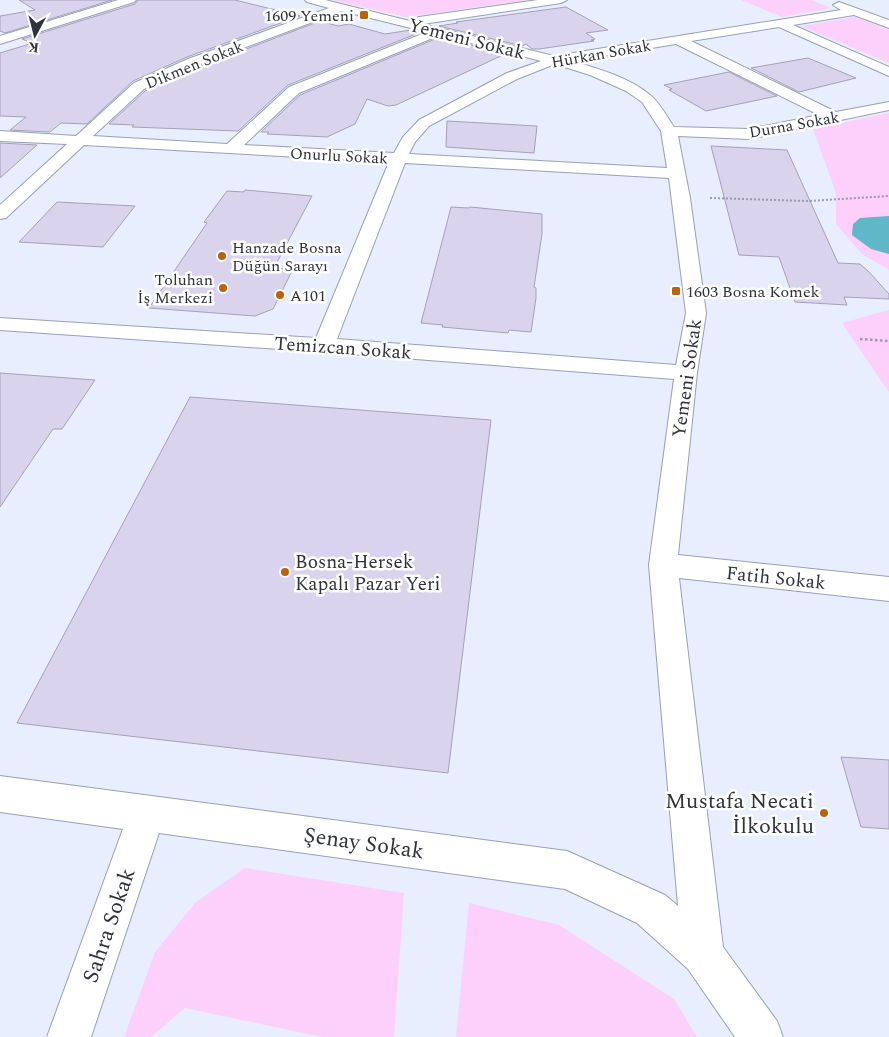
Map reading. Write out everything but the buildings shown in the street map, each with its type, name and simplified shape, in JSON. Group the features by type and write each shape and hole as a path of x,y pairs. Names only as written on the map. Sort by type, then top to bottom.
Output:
{"street":[{"path":"0,40 130,0"},
{"name":"Yemeni Sokak","path":"311,0 440,31 595,72 631,88 647,98 669,131 678,173 696,312 686,373 663,564 703,954"},
{"path":"406,23 561,0"},
{"path":"824,0 889,24"},
{"name":"Dikmen Sokak","path":"0,214 139,86 193,62 342,7"},
{"name":"Hürkan Sokak","path":"324,345 399,158 408,140 424,123 512,76 554,60 855,11"},
{"path":"780,23 889,72"},
{"path":"230,149 294,90 440,31"},
{"path":"678,40 834,117"},
{"name":"Durna Sokak","path":"669,131 749,134 889,106"},
{"name":"Onurlu Sokak","path":"0,136 678,173"},
{"name":"Temizcan Sokak","path":"0,324 324,345 686,373"},
{"name":"Fatih Sokak","path":"663,564 889,589"},
{"name":"Şenay Sokak","path":"0,794 568,870 651,909 703,954"},
{"name":"Sahra Sokak","path":"69,1037 147,813"},
{"path":"703,954 761,1037"}],"path":[{"path":"681,198 808,201 889,196"},
{"path":"860,339 889,341"}],"shaded area":[{"path":"333,0 527,0 406,17"},
{"path":"741,0 811,0 831,8 782,17"},
{"path":"856,17 889,30 889,63 801,26"},
{"path":"889,113 889,270 862,254 836,224 836,193 813,129"},
{"path":"889,310 889,392 842,323"},
{"path":"245,868 404,893 394,1037 322,1037 185,1008 151,1037 124,1037 155,952 196,902"},
{"path":"469,903 559,925 674,999 697,1037 456,1037"}],"water":[{"path":"889,216 889,254 871,249 852,235 853,224 860,218"}],"place":[{"name":"1609 Yemeni","path":"364,15"},
{"name":"Hanzade Bosna Düğün Sarayı","path":"222,256"},
{"name":"Toluhan İş Merkezi","path":"223,288"},
{"name":"1603 Bosna Komek","path":"676,291"},
{"name":"A101","path":"280,295"},
{"name":"Bosna-Hersek Kapalı Pazar Yeri","path":"285,572"},
{"name":"Mustafa Necati İlkokulu","path":"824,813"}]}
